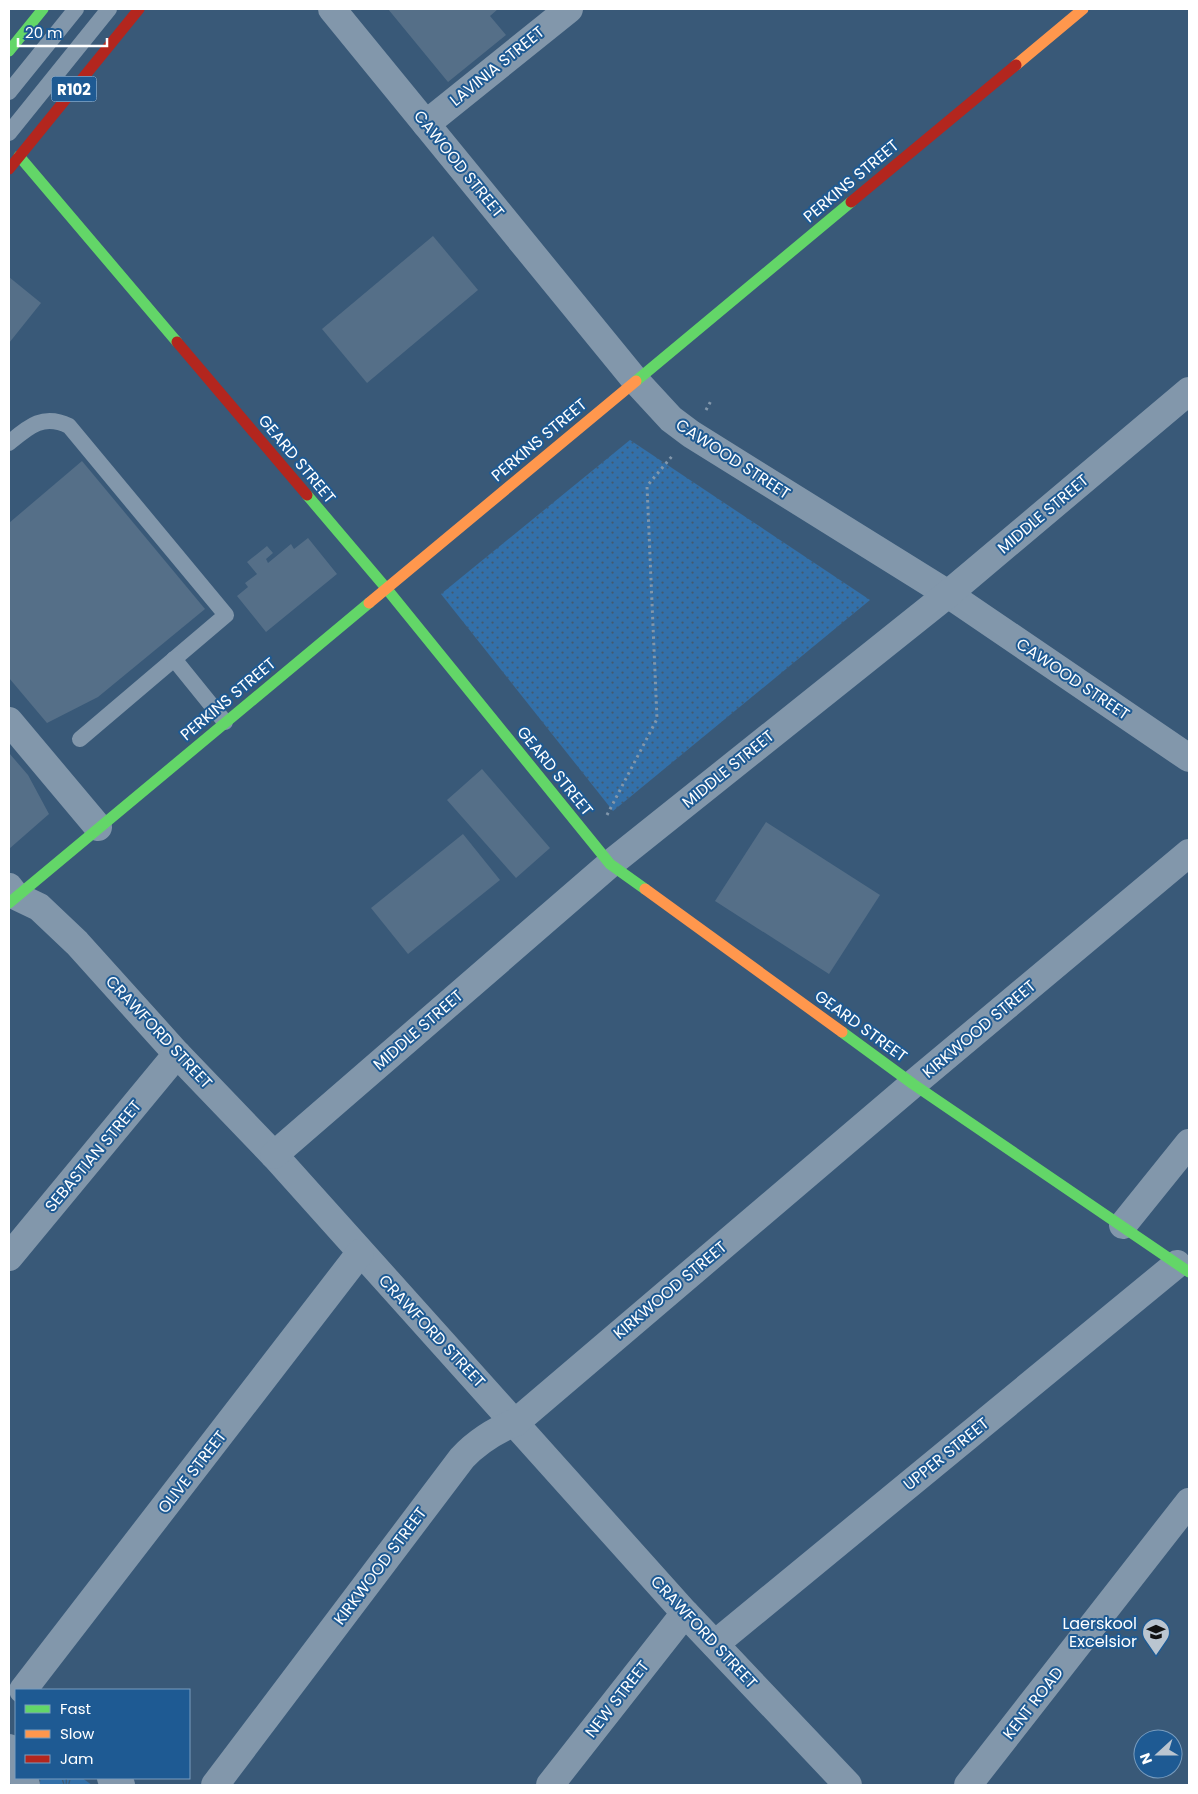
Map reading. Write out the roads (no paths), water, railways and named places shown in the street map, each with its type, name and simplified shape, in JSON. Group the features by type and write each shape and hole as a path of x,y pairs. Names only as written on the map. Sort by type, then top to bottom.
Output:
{"street":[{"path":"9,51 44,9"},
{"name":"R102","path":"9,169 139,9"},
{"name":"CAWOOD STREET","path":"332,9 635,380 671,418 691,434 948,594 1189,758"},
{"name":"LAVINIA STREET","path":"426,124 568,9"},
{"name":"PERKINS STREET","path":"11,895 98,827 1083,9"},
{"name":"GEARD STREET","path":"19,156 386,588 610,864 913,1084 1123,1225 1183,1268"},
{"name":"MIDDLE STREET","path":"274,1155 610,864 948,594 1189,391"},
{"path":"9,721 98,827"},
{"name":"KIRKWOOD STREET","path":"215,1785 462,1458 475,1444 494,1431 516,1422 913,1084 1189,853"},
{"name":"CRAWFORD STREET","path":"11,895 39,907 58,923 177,1054 274,1155 360,1253 516,1422 685,1613 848,1785"},
{"name":"SEBASTIAN STREET","path":"9,1257 177,1054"},
{"path":"1123,1225 1189,1143"},
{"name":"OLIVE STREET","path":"26,1689 360,1253"},
{"name":"UPPER STREET","path":"715,1644 1183,1268"},
{"name":"KENT ROAD","path":"968,1785 1189,1502"},
{"name":"NEW STREET","path":"550,1785 685,1613"},
{"path":"9,1748 15,1762"}],"lane":[{"path":"9,92 76,9"},
{"path":"9,133 109,9"},
{"path":"9,443 39,421 54,421 69,426 226,615 80,739"},
{"path":"174,659 224,722"}],"place":[{"name":"Laerskool Excelsior","path":"1156,1656"}]}
